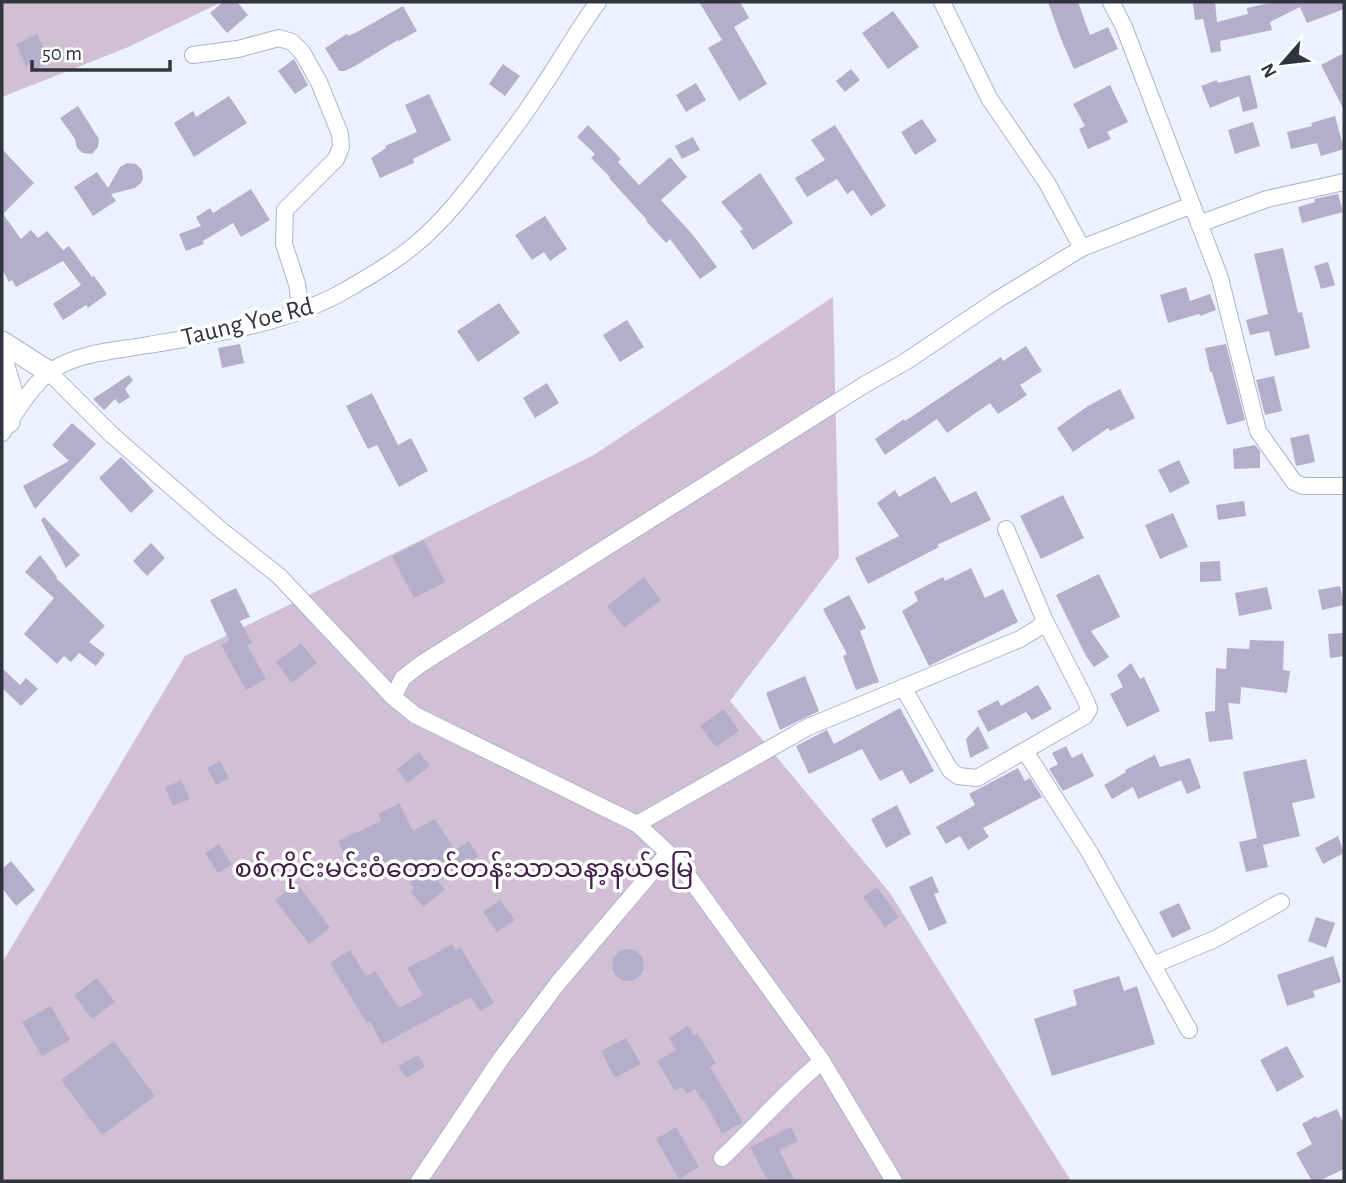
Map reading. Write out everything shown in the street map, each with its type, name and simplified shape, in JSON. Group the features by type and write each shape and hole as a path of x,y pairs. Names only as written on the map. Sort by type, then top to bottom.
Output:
{"street":[{"name":"Taung Yoe Rd","path":"6,428 19,406 49,372 71,361 92,354 256,324 302,310 345,291 415,245 470,186 537,96 598,2"},
{"path":"942,2 989,98 1047,183 1082,248"},
{"path":"1111,2 1124,27 1220,278 1258,431 1294,482 1303,486 1344,486"},
{"path":"193,55 238,49 279,38 292,42 302,52 319,82 341,134 341,147 335,159 285,209 284,244 302,310"},
{"path":"1199,224 1267,199 1344,182"},
{"path":"393,697 403,678 421,664 905,362 997,300 1082,248 1192,205"},
{"path":"2,342 49,372 112,435 221,530 279,576 393,697 415,715 637,824 678,862 822,1061 894,1181"},
{"path":"2,359 11,390 6,428"},
{"path":"904,687 950,769 958,776 977,778 1085,716 1089,709 1086,701 1045,621 1006,529"},
{"path":"637,824 808,727 1020,639 1045,621"},
{"path":"1025,751 1090,853 1189,1030"},
{"path":"419,1181 500,1060 541,1005 668,853"},
{"path":"1153,965 1215,939 1281,902"},
{"path":"722,1158 793,1086 822,1061"}],"green space":[{"path":"2,2 222,2 126,48 2,97"},
{"name":"စစ်ကိုင်းမင်းဝံတောင်တန်းသာသနာ့နယ်မြေ","path":"833,297 839,557 730,701 890,893 1071,1181 2,1181 2,963 185,656 592,456"}],"building":[{"path":"223,2 237,2 248,15 227,33 210,13"},
{"path":"699,2 740,2 749,18 734,27 767,84 739,101 708,48 722,40"},
{"path":"1048,2 1078,2 1090,35 1108,27 1118,49 1074,69"},
{"path":"1215,2 1217,22 1248,14 1247,8 1274,2 1344,2 1344,9 1307,23 1300,7 1270,22 1272,30 1220,41 1221,51 1211,53 1203,19 1195,20 1193,3"},
{"path":"403,6 417,31 355,66 339,71 325,48"},
{"path":"893,11 919,47 888,69 862,33"},
{"path":"37,34 50,62 34,70 31,63 26,66 16,44"},
{"path":"1344,53 1344,110 1321,65"},
{"path":"294,59 308,85 295,94 278,71"},
{"path":"503,64 520,76 505,96 489,84"},
{"path":"851,69 860,80 845,92 836,81"},
{"path":"1250,75 1258,108 1243,112 1239,96 1210,108 1201,86 1217,80 1218,83"},
{"path":"696,83 706,100 686,112 676,95"},
{"path":"1110,85 1128,122 1107,132 1111,139 1088,149 1079,129 1085,126 1073,104"},
{"path":"429,94 451,140 413,159 414,163 380,178 371,158 386,148 385,146 417,132 405,105"},
{"path":"229,96 247,123 194,157 174,123 193,111 196,117"},
{"path":"78,106 99,139 98,147 92,154 83,153 77,148 75,139 60,118"},
{"path":"1335,116 1344,149 1321,156 1317,143 1291,149 1287,132 1312,126 1311,123"},
{"path":"922,119 937,141 915,155 901,132"},
{"path":"1253,122 1260,146 1235,154 1228,130"},
{"path":"588,125 621,159 618,162 639,185 670,157 687,177 661,200 717,267 700,279 670,239 666,243 646,221 591,158 595,154 577,137"},
{"path":"835,125 886,206 871,216 853,190 847,194 837,179 807,197 795,178 825,160 811,140"},
{"path":"693,137 700,150 682,159 675,146"},
{"path":"2,149 34,183 3,214 21,239 31,230 38,238 47,231 63,250 69,246 107,294 88,308 86,305 63,320 53,304 81,285 63,261 16,287 12,280 9,282 2,269"},
{"path":"127,163 136,164 142,170 141,183 135,188 111,194 116,201 93,216 74,187 97,172 108,188 120,167"},
{"path":"760,173 793,223 753,250 740,231 743,229 721,202"},
{"path":"251,189 270,220 241,237 233,223 203,241 204,244 186,251 179,234 201,226 196,217 210,208 213,213"},
{"path":"1338,194 1343,212 1302,223 1298,207 1315,202 1314,199"},
{"path":"545,216 567,249 550,261 544,252 532,260 515,235"},
{"path":"1283,248 1298,313 1302,312 1310,348 1275,356 1269,331 1250,335 1246,320 1268,314 1254,254"},
{"path":"1328,262 1335,285 1321,289 1314,266"},
{"path":"1186,287 1190,301 1210,294 1216,310 1168,323 1160,295"},
{"path":"499,303 520,333 478,362 457,331"},
{"path":"627,320 644,347 620,362 603,335"},
{"path":"240,344 244,363 222,368 218,348"},
{"path":"1226,344 1245,420 1227,425 1205,348"},
{"path":"1026,346 1042,371 1020,385 1027,395 998,414 990,403 947,433 937,419 885,455 875,439 1001,357 1003,361"},
{"path":"129,375 133,380 125,389 130,397 119,404 115,399 104,410 93,399"},
{"path":"1274,376 1282,411 1265,415 1256,380"},
{"path":"547,383 559,403 535,418 523,398"},
{"path":"1120,389 1135,418 1110,431 1108,428 1073,452 1057,428 1088,406"},
{"path":"372,393 398,445 411,438 428,471 399,487 377,445 368,449 346,406"},
{"path":"72,423 96,444 35,509 23,486 69,461 52,445"},
{"path":"1309,434 1315,462 1296,466 1290,438"},
{"path":"1255,445 1260,451 1260,468 1234,469 1233,449"},
{"path":"121,457 154,491 131,513 99,478"},
{"path":"1179,460 1190,483 1170,493 1158,470"},
{"path":"935,476 951,503 976,491 991,520 937,545 939,547 868,584 855,558 899,536 877,503 895,490 899,497"},
{"path":"1063,495 1084,538 1041,559 1020,516"},
{"path":"1244,501 1246,516 1218,520 1216,505"},
{"path":"1173,513 1188,547 1160,559 1145,525"},
{"path":"44,517 80,555 66,568 41,520"},
{"path":"424,540 445,582 414,598 392,556"},
{"path":"151,543 165,558 147,576 133,561"},
{"path":"40,555 56,578 105,626 89,642 105,654 96,666 79,653 71,662 64,656 57,664 24,634 54,598 25,572"},
{"path":"1220,561 1221,581 1200,582 1200,562"},
{"path":"971,568 985,598 1003,589 1018,622 929,666 902,611 918,601 914,592 943,577 945,581"},
{"path":"1099,574 1120,617 1091,631 1109,657 1094,667 1056,595"},
{"path":"644,577 661,600 624,628 607,606"},
{"path":"1340,586 1344,605 1322,610 1318,590"},
{"path":"1267,587 1272,609 1239,616 1235,593"},
{"path":"236,588 250,617 240,621 252,643 247,645 266,679 246,690 221,645 229,640 210,600"},
{"path":"849,595 866,628 860,631 879,682 856,690 843,656 847,654 823,609"},
{"path":"1344,633 1344,656 1330,658 1328,634"},
{"path":"1250,640 1284,641 1283,670 1290,671 1287,693 1241,687 1240,704 1228,703 1233,739 1209,742 1205,712 1215,711 1216,668 1226,669 1227,648 1249,649"},
{"path":"301,643 317,663 292,683 276,662"},
{"path":"1131,663 1140,679 1144,677 1160,711 1127,727 1110,694 1123,687 1117,675"},
{"path":"2,668 20,685 26,678 38,689 21,706 2,688"},
{"path":"805,676 819,711 780,730 766,693"},
{"path":"1038,685 1052,709 1032,720 1026,712 988,732 977,711 998,700 1001,706"},
{"path":"900,708 934,771 910,784 902,770 880,781 862,749 809,774 796,746 827,730 834,744"},
{"path":"724,709 739,731 716,747 700,726"},
{"path":"978,726 989,748 970,758 966,739"},
{"path":"1066,746 1072,758 1082,753 1094,776 1063,791 1049,769 1058,764 1052,753"},
{"path":"419,752 430,766 407,783 397,769"},
{"path":"1155,755 1160,767 1190,758 1201,788 1187,794 1181,780 1138,799 1133,787 1112,799 1104,785 1126,772 1125,770"},
{"path":"1306,759 1315,798 1292,803 1300,836 1263,845 1268,867 1246,872 1239,842 1257,838 1243,772"},
{"path":"220,761 229,778 216,785 207,768"},
{"path":"1018,768 1025,781 1030,778 1042,797 983,828 989,837 968,850 960,836 946,844 936,827 975,805 969,794"},
{"path":"181,780 190,799 173,806 165,788"},
{"path":"399,803 413,831 435,819 455,850 469,841 478,856 438,881 445,890 423,907 411,892 414,889 396,858 355,877 338,841 381,821 378,814"},
{"path":"897,805 911,834 886,848 871,819"},
{"path":"1338,836 1344,853 1323,864 1315,848"},
{"path":"219,844 232,865 218,873 205,853"},
{"path":"11,861 35,890 16,906 2,888 2,869"},
{"path":"932,876 939,892 934,894 947,923 929,931 909,887"},
{"path":"297,883 330,928 309,944 275,900"},
{"path":"877,887 899,917 885,927 863,897"},
{"path":"500,900 515,920 497,932 483,912"},
{"path":"1179,903 1191,929 1172,938 1159,912"},
{"path":"1316,917 1335,923 1326,948 1308,941"},
{"path":"452,944 456,950 461,948 494,1003 480,1011 471,997 382,1044 370,1021 367,1023 330,963 350,950 366,976 375,971 399,1008 423,995 407,968"},
{"path":"628,949 639,954 644,965 639,976 628,981 617,976 612,965 617,954"},
{"path":"1333,956 1341,982 1313,991 1315,997 1287,1006 1277,975"},
{"path":"1119,976 1124,991 1137,986 1155,1044 1052,1076 1034,1019 1077,1005 1073,990"},
{"path":"97,978 115,1002 92,1019 74,995"},
{"path":"51,1006 70,1040 42,1056 22,1022"},
{"path":"688,1026 694,1035 697,1033 716,1063 710,1067 743,1122 722,1134 695,1089 687,1094 682,1087 675,1091 657,1061 676,1050 669,1038"},
{"path":"626,1038 641,1064 615,1078 601,1051"},
{"path":"114,1041 155,1096 102,1135 61,1080"},
{"path":"1287,1046 1304,1077 1277,1092 1260,1060"},
{"path":"418,1055 425,1067 406,1078 398,1066"},
{"path":"1337,1109 1344,1124 1344,1169 1319,1181 1312,1181 1296,1153 1312,1144 1302,1124"},
{"path":"676,1127 699,1167 679,1179 656,1139"},
{"path":"791,1127 798,1141 779,1150 795,1181 768,1181 750,1147"}]}
